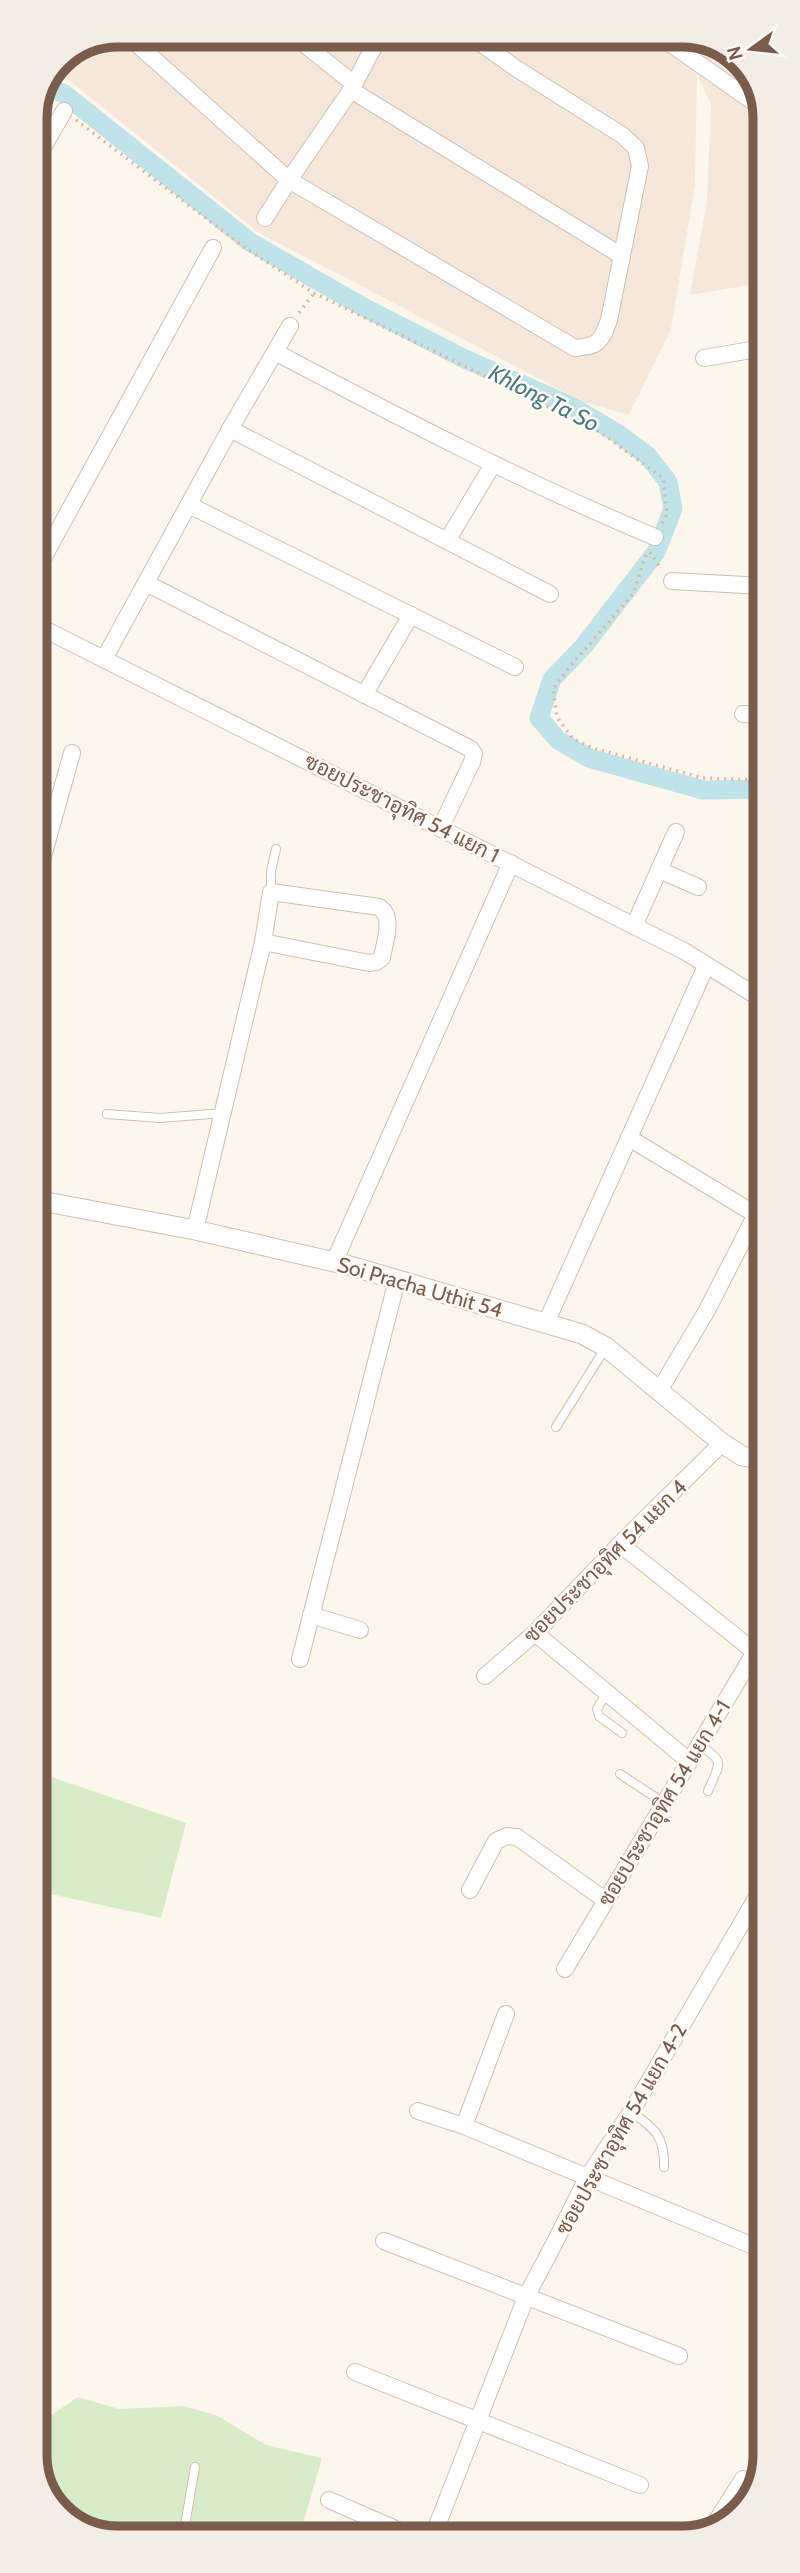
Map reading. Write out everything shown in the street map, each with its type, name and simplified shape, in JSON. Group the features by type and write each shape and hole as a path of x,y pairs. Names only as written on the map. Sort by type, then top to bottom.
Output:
{"street":[{"path":"140,47 289,180 575,348 593,347 603,338 609,320 640,166 636,148 622,135 485,47"},
{"path":"307,47 352,87 622,256"},
{"path":"265,218 352,87 374,47"},
{"path":"674,47 750,100"},
{"path":"47,140 64,111"},
{"path":"47,551 213,247"},
{"path":"104,659 230,429 290,326"},
{"path":"704,358 753,350"},
{"path":"275,352 418,427 573,503 655,537"},
{"path":"230,429 550,594"},
{"path":"447,541 493,464"},
{"path":"189,505 515,667"},
{"path":"672,581 753,586"},
{"path":"146,583 471,749 474,754 440,828"},
{"path":"365,695 411,615"},
{"name":"ซอยประชาอุทิศ 54 แยก 1","path":"47,630 684,951 753,994"},
{"path":"743,714 753,714"},
{"path":"47,842 72,753"},
{"path":"635,926 676,832"},
{"path":"334,1262 511,863"},
{"path":"659,870 698,887"},
{"path":"195,1230 263,942 271,892 379,907 385,911 388,920 382,958 376,962 369,963 263,942"},
{"path":"546,1323 706,966"},
{"path":"629,1138 753,1213"},
{"name":"Soi Pracha Uthit 54","path":"47,1202 195,1230 334,1262 582,1334 606,1347 722,1443 753,1462"},
{"path":"659,1391 706,1312 753,1218"},
{"path":"300,1659 397,1280"},
{"name":"ซอยประชาอุทิศ 54 แยก 4","path":"485,1676 536,1633 620,1544 722,1443"},
{"path":"620,1544 753,1650"},
{"path":"311,1615 360,1630"},
{"path":"536,1633 689,1761"},
{"name":"ซอยประชาอุทิศ 54 แยก 4-1","path":"565,1969 753,1655"},
{"path":"470,1890 496,1841 507,1836 517,1838 606,1900"},
{"name":"ซอยประชาอุทิศ 54 แยก 4-2","path":"437,2526 526,2297 587,2178 631,2112 753,1904"},
{"path":"464,2126 506,2014"},
{"path":"418,2110 464,2126 753,2246"},
{"path":"384,2241 679,2356"},
{"path":"355,2372 640,2485"},
{"path":"720,2514 743,2479"},
{"path":"329,2500 390,2526"}],"lane":[{"path":"271,892 271,871 276,849"},
{"path":"107,1114 160,1118 224,1113"},
{"path":"556,1427 606,1347"},
{"path":"607,1692 597,1709 599,1716 622,1734"},
{"path":"699,1745 716,1756 719,1765 708,1791"},
{"path":"620,1774 664,1803"},
{"path":"631,2112 652,2126 664,2151 664,2167"},
{"path":"185,2526 195,2467"}],"path":[{"path":"64,111 244,247 314,293 600,432 663,478 667,514 655,537"},
{"path":"290,326 314,293"},
{"path":"646,555 633,594 553,690 557,718 573,739 593,748 703,778 753,780"}],"shaded area":[{"path":"118,47 687,47 716,56 716,84 744,84 752,109 753,284 690,295 707,200 711,105 697,74 695,184 671,329 629,415 584,402 259,233 62,75 79,59 104,49"}],"green space":[{"path":"47,1775 186,1823 161,1918 47,1893"},
{"path":"78,2397 119,2409 183,2406 216,2415 266,2445 322,2458 302,2526 113,2526 83,2516 59,2494 48,2464 47,2418"}],"waterway":[{"name":"Khlong Ta So","path":"53,90 63,93 250,242 365,308 465,359 571,406 617,433 648,456 668,482 673,509 656,552 583,647 552,679 539,718 558,740 589,758 703,790 753,789"}]}
